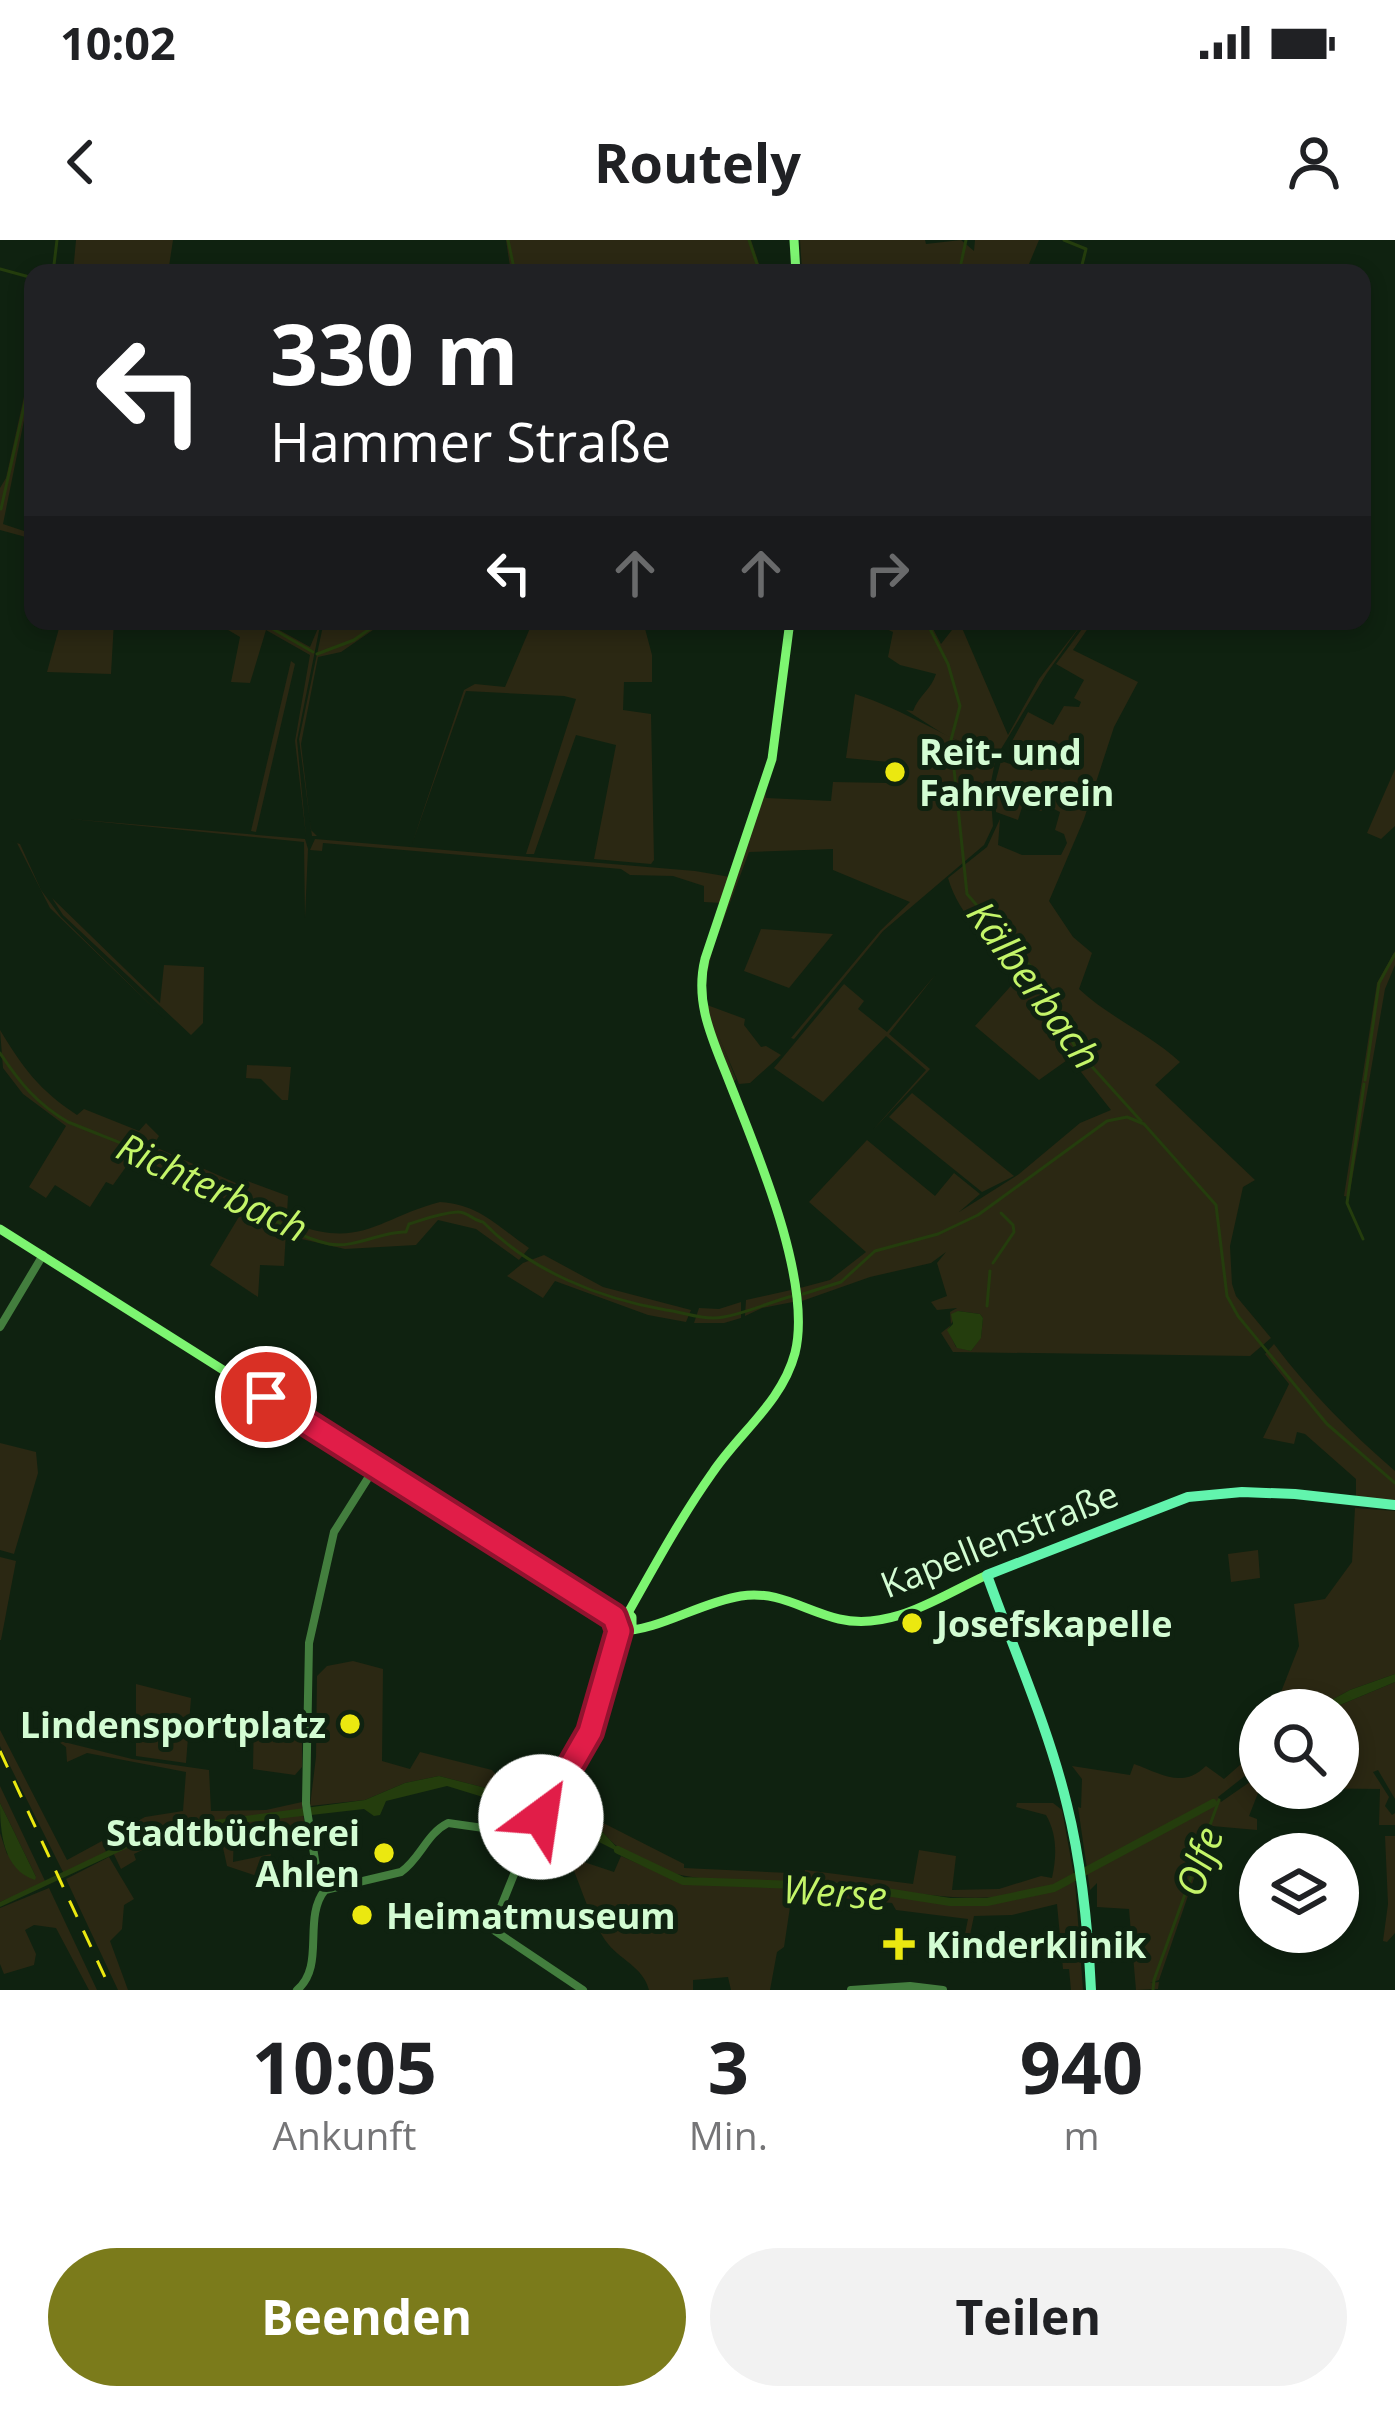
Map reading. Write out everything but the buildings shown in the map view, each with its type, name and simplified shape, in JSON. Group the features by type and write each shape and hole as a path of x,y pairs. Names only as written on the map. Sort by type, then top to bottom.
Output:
{"main road":[{"path":"614,1617 628,1613 705,1484 784,1381 797,1340 797,1295 761,1164 700,993 705,959 772,760 789,630"},
{"path":"0,1228 614,1617 619,1631"},
{"name":"Kapellenstraße","path":"619,1631 647,1629 715,1603 753,1595 784,1598 840,1619 880,1621 1188,1497 1229,1492 1295,1494 1395,1505"},
{"path":"987,1575 1052,1753 1082,1884 1091,1990"},
{"path":"628,1613 632,1627"}],"street":[{"path":"0,1327 43,1256"},
{"path":"325,1890 318,1880 306,1803 309,1643 334,1532 375,1467"},
{"path":"297,1990 306,1983 315,1909 325,1890 409,1867 432,1833 448,1823 512,1832 524,1830 544,1813 590,1732 619,1631"},
{"path":"524,1830 525,1847 492,1925 583,1990"},
{"path":"851,1990 910,1986 944,1990"}],"shaded area":[{"path":"76,240 173,240 169,264 74,264"},
{"path":"506,240 751,240 759,264 510,264"},
{"path":"800,240 925,240 926,244 961,240 974,251 975,240 1039,240 1029,264 802,264"},
{"path":"24,397 24,420 3,524 24,531 24,537 0,530 0,488"},
{"path":"59,630 113,630 111,674 47,672"},
{"path":"228,630 266,630 250,683 231,682 240,637"},
{"path":"266,630 279,630 310,647 319,630 297,740 306,836 295,741 310,655"},
{"path":"322,630 373,630 341,652 318,657 301,744 310,819 299,739"},
{"path":"529,630 645,630 652,682 624,682 623,710 651,714 651,864 594,859 616,745 576,735 534,854 526,854 576,699 564,696 466,691 412,844 464,690 475,684 505,687"},
{"path":"889,630 934,630 941,644 952,630 963,630 1008,735 1039,679 1078,630 998,754 948,737 906,710 913,711 936,674 888,657 893,632"},
{"path":"1081,630 1087,630 1073,650 1138,682 1114,727 1084,819 1049,901 1073,937 1092,953 1079,989 1180,1062 1155,1085 1255,1180 1243,1187 1230,1246 1236,1296 1271,1338 1250,1356 953,1352 941,1333 950,1326 956,1347 971,1351 981,1337 983,1318 958,1311 951,1324 950,1312 957,1308 937,1310 931,1302 947,1296 937,1263 946,1252 931,1263 870,1277 802,1301 800,1288 830,1280 866,1252 809,1202 867,1140 935,1196 954,1173 980,1194 959,1212 1019,1174 1080,1123 1111,1110 1070,1058 1039,1080 975,1026 1019,977 969,918 948,878 987,847 1000,819 998,845 1022,855 1061,855 1067,843 1064,834 1055,830 1060,812 1023,804 1018,820 996,812 994,787 1001,761 1032,771 1040,757 1012,741 1028,712 1053,725 1064,706 1079,707 1081,702 1074,698 1084,680 1056,664"},
{"path":"291,661 295,664 256,832 251,831"},
{"path":"855,694 996,757 990,787 993,826 984,845 883,931 794,1039 880,931 910,902 833,870 833,849 749,852 716,940 765,789 766,798 831,801 833,782 888,783 889,762 846,758"},
{"path":"1395,769 1395,826 1381,839 1367,833"},
{"path":"71,819 305,839 305,918 304,842"},
{"path":"315,839 730,877 722,903 704,902 704,886 673,876 323,843 322,851 310,850"},
{"path":"17,843 61,917 165,1019 50,908"},
{"path":"52,898 160,1003 164,965 204,967 203,1023 191,1035 63,915"},
{"path":"761,929 833,934 789,988 744,971"},
{"path":"1395,951 1349,1197 1344,1196 1377,983"},
{"path":"936,974 889,1034 930,1069 873,1130 926,1070 886,1036 823,1102 774,1068 844,984 864,1001 858,1009 887,1032"},
{"path":"708,1005 745,1019 744,1025 761,1047 781,1055 750,1083 739,1084 719,1037 736,1079 733,1083"},
{"path":"0,1030 33,1077 77,1115 84,1109 139,1131 146,1123 159,1136 153,1146 238,1184 242,1179 288,1196 284,1266 260,1265 258,1297 210,1265 243,1210 197,1182 133,1157 113,1185 106,1182 90,1207 55,1185 46,1198 29,1187 66,1126 23,1094 3,1068"},
{"path":"247,1065 291,1067 288,1100 282,1100 261,1079 246,1078"},
{"path":"912,1093 1014,1176 982,1192 889,1117"},
{"path":"440,1202 477,1212 529,1248 519,1260 476,1229 438,1220 416,1245 345,1249 293,1237 294,1224 317,1231 354,1232"},
{"path":"544,1255 603,1287 691,1310 686,1322 648,1315 555,1281 543,1298 507,1276"},
{"path":"791,1290 793,1302 745,1316 746,1300"},
{"path":"741,1302 741,1318 694,1323 699,1308 719,1309"},
{"path":"958,1311 983,1318 981,1338 971,1351 957,1348 947,1330 953,1324 951,1314"},
{"path":"1274,1344 1331,1411 1395,1471 1395,1501 1356,1498 1356,1479 1305,1434 1297,1432 1294,1444 1263,1438 1289,1384 1265,1354"},
{"path":"0,1443 36,1452 38,1473 14,1554 0,1550"},
{"path":"1355,1508 1395,1511 1395,1674 1353,1689 1282,1689 1299,1646 1294,1604 1325,1599 1352,1562"},
{"path":"1258,1550 1260,1578 1231,1582 1228,1554"},
{"path":"0,1557 16,1561 1,1640 0,1640"},
{"name":"Lindensportplatz","path":"353,1661 383,1669 382,1761 410,1769 420,1752 492,1770 501,1780 548,1797 542,1808 531,1804 532,1800 439,1776 405,1783 365,1800 310,1806 317,1676 327,1666"},
{"path":"1395,1674 1395,1682 1359,1697 1359,1689 1353,1689"},
{"path":"1395,1682 1395,1799 1378,1770 1373,1772 1389,1797 1385,1806 1395,1813 1395,1825 1379,1825 1380,1789 1359,1789 1359,1697"},
{"path":"136,1684 191,1698 186,1763 136,1756"},
{"path":"254,1715 302,1727 302,1767 295,1775 253,1769"},
{"path":"0,1730 67,1860 102,1841 106,1852 64,1874 0,1746"},
{"path":"56,1740 132,1759 209,1770 211,1811 266,1810 302,1802 305,1831 234,1833 233,1862 271,1854 266,1879 227,1866 220,1834 169,1837 134,1854 136,1860 121,1869 106,1838 145,1817 183,1811 186,1772 87,1753 67,1762 66,1747"},
{"path":"1134,1764 1180,1778 1206,1766 1224,1779 1239,1766 1239,1780 1218,1797 1221,1802 1239,1790 1239,1809 1252,1809 1249,1816 1257,1819 1257,1830 1212,1826 1159,1980 1150,1983 1159,1982 1158,1989 1136,1990 1129,1909 1097,1907 1097,1883 1090,1890 1078,1807 1082,1779 1072,1766 1130,1775"},
{"path":"439,1776 533,1800 532,1804 564,1818 597,1826 623,1854 578,1826 447,1786 386,1801 380,1815 374,1816 364,1809 162,1832 0,1907 0,1902 155,1828 365,1800 405,1783"},
{"path":"0,1786 46,1883 0,1902 0,1833 7,1854 36,1877 0,1803"},
{"path":"558,1800 684,1868 793,1870 794,1882 714,1879 662,1870 617,1846 598,1826 551,1812"},
{"path":"0,1803 36,1877 35,1880 10,1859"},
{"path":"1017,1803 1053,1803 1062,1810 1074,1876 1026,1893 978,1898 803,1882 805,1870 913,1884 919,1850 956,1856 952,1890 999,1889 1041,1876 1052,1878 1055,1845 1050,1822 1046,1815 1016,1807"},
{"path":"1385,1836 1395,1836 1395,1933 1387,1942 1383,1941 1388,1904"},
{"path":"552,1838 569,1857 614,1872 621,1856 682,1883 793,1887 784,1947 777,1952 770,1990 731,1990 728,1977 693,1980 693,1990 649,1990 642,1975 600,1931 572,1866 541,1857"},
{"path":"109,1857 134,1899 124,1905 122,1929 110,1941 128,1990 118,1990 66,1879"},
{"path":"1075,1881 1083,1990 1071,1990 1069,1969 1063,1969 1057,1904 1012,1915 974,1916 967,1949 963,1944 968,1919 896,1910 892,1903 801,1894 802,1888 850,1888 978,1903 1025,1898"},
{"path":"49,1888 97,1990 89,1990 56,1928 34,1925 25,1930 36,1954 34,1965 4,1974 0,1908"}],"waterway":[{"path":"54,264 57,240"},
{"path":"508,240 513,264"},
{"name":"Kälberbach","path":"749,240 757,264"},
{"path":"961,264 966,240"},
{"path":"1064,240 1086,249 1082,264"},
{"path":"0,269 24,276"},
{"path":"1,509 24,407"},
{"path":"275,630 313,652"},
{"path":"317,654 368,630"},
{"name":"Kälberbach","path":"931,630 948,664 960,706 951,740 967,894 1031,967 1077,1050 1141,1121"},
{"path":"1365,1080 1379,983 1395,954"},
{"name":"Richterbach","path":"0,1053 30,1092 68,1122 204,1179 314,1240 349,1244 406,1232 409,1224 461,1212 483,1222 544,1268 641,1305 713,1318 793,1296"},
{"path":"1363,1239 1347,1203 1364,1084"},
{"name":"Richterbach","path":"803,1294 841,1282 875,1251 938,1234 978,1215 1107,1121 1127,1117 1144,1124 1216,1205 1227,1296 1238,1316 1327,1424 1395,1483"},
{"path":"993,1263 1014,1232 1001,1213"},
{"path":"987,1306 990,1271"},
{"name":"Olfe","path":"1153,1990 1219,1800"},
{"name":"Werse","path":"618,1850 683,1881 854,1887 950,1902 987,1902 1054,1888 1213,1803"}],"railway":[{"path":"0,1751 111,1990"}],"place":[{"name":"Reit- und Fahrverein","path":"895,772"},
{"name":"Josefskapelle","path":"912,1623"},
{"name":"Lindensportplatz","path":"350,1724"},
{"name":"Stadtbücherei Ahlen","path":"384,1853"},
{"name":"Heimatmuseum","path":"362,1915"},
{"name":"Kinderklinik","path":"899,1944"}],"route":[{"path":"266,1397 614,1617 619,1631 595,1719 541,1817"}]}
